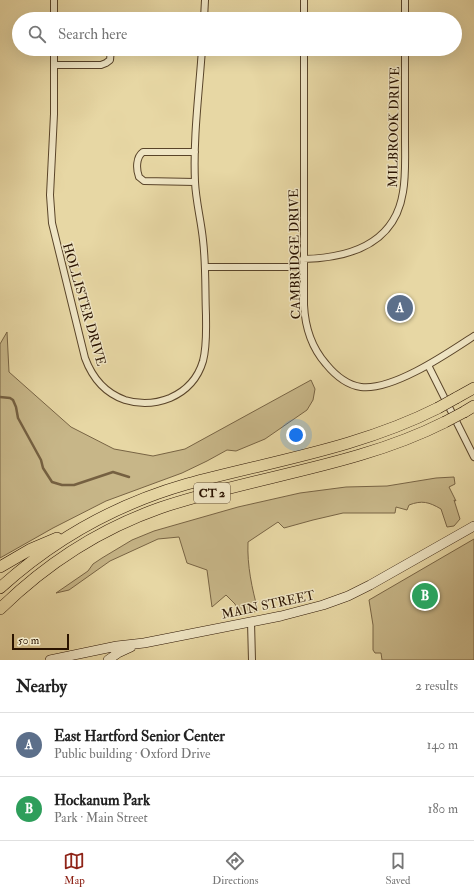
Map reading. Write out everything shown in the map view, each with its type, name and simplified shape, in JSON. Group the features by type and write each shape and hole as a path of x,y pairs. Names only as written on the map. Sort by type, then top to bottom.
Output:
{"highway":[{"name":"CT 2","path":"0,588 33,560 72,534 112,512 165,491 209,478 352,443 389,430 438,408 474,388"},
{"name":"CT 2","path":"0,609 35,578 64,557 101,534 160,508 365,454 404,440 445,422 474,406"},
{"path":"0,567 54,538 72,534"}],"main road":[{"name":"MAIN STREET","path":"51,660 116,646 144,643 309,610 348,596 380,580 474,526"},
{"path":"108,660 123,650 144,643"},
{"path":"51,660 60,660"}],"street":[{"path":"54,0 54,12"},
{"path":"204,12 205,0"},
{"path":"304,0 304,12"},
{"path":"405,0 405,12"},
{"name":"HOLLISTER DRIVE","path":"54,56 54,114 50,195 53,227 86,360 95,377 109,392 118,397 141,404 151,403 175,395 185,389 201,366 205,350 205,267 195,182 195,152 202,56"},
{"path":"54,65 103,64 110,60 110,56"},
{"name":"CAMBRIDGE DRIVE","path":"304,56 304,305 307,326 318,353 339,377 354,385 369,387 386,384 428,366 474,336"},
{"name":"MILBROOK DRIVE","path":"303,259 322,258 362,248 383,234 396,216 403,193 405,179 405,56"},
{"path":"195,152 143,152 140,154 138,159 137,171 139,177 144,181 195,182"},
{"path":"205,267 303,267"},
{"path":"428,366 474,457"},
{"path":"251,622 252,660"}],"shaded area":[{"path":"7,332 9,372 71,427 114,449 153,456 185,449 311,380 315,389 313,400 307,410 265,439 236,451 227,450 182,473 106,501 53,528 0,558 0,344"},
{"path":"454,477 455,484 449,487 456,501 454,500 460,519 454,526 447,527 441,509 429,503 422,502 409,505 407,510 396,507 395,513 343,513 284,528 278,522 248,542 250,577 258,611 240,615 235,604 226,595 212,607 207,570 187,563 179,537 158,539 110,561 69,590 56,593 88,571 93,564 102,558 132,540 154,531 238,507 300,493 346,487 387,486 436,478"},
{"path":"474,539 474,660 382,660 381,653 375,653 373,650 373,625 369,600"}],"waterway":[{"path":"0,397 10,398 13,400 18,418 41,460 43,468 52,482 62,485 74,485 113,472 129,477"}],"place":[{"name":"East Hartford Senior Center","path":"400,308"},
{"name":"Hockanum Park","path":"425,596"}]}
